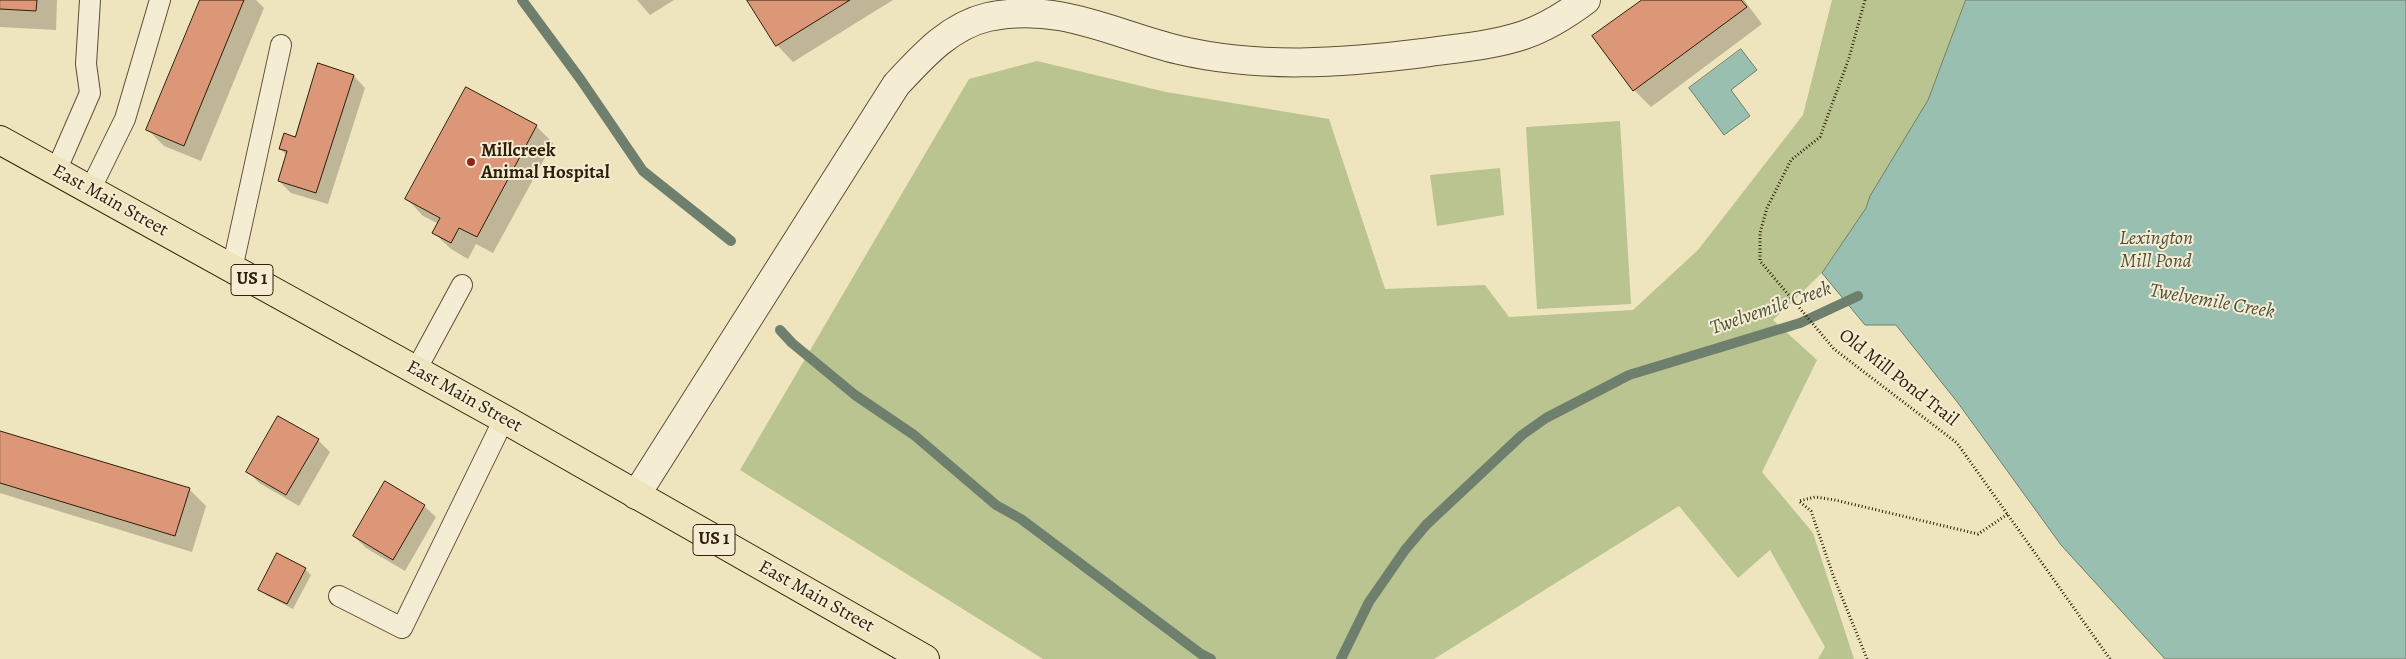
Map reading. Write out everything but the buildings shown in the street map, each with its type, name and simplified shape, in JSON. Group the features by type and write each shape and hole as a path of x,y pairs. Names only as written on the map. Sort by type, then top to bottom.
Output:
{"main road":[{"name":"East Main Street","path":"0,140 504,419 925,659"}],"street":[{"path":"636,495 896,85 926,53 953,32 988,18 1028,13 1067,16 1106,26 1178,50 1214,57 1309,63 1351,62 1487,45 1524,34 1562,18 1586,0"}],"lane":[{"path":"56,171 90,93 86,64 90,0"},
{"path":"90,190 125,119 160,0"},
{"path":"232,269 281,45"},
{"path":"416,370 462,285"},
{"path":"339,596 402,628 504,419"}],"path":[{"name":"Old Mill Pond Trail","path":"1865,0 1849,58 1820,137 1791,160 1767,208 1760,232 1760,261 1834,349 1957,443 2110,659"},
{"path":"1867,659 1833,576 1811,511 1799,501 1815,497 1835,500 1978,534 2008,514"}],"green space":[{"path":"1832,0 1966,0 1928,100 1870,196 1866,208 1822,273 1773,320 1817,360 1762,472 1813,533 1854,659 1818,659 1825,647 1770,550 1738,578 1679,506 1434,659 1043,659 740,470 969,79 1037,61 1166,92 1329,119 1385,289 1485,285 1509,317 1633,310 1698,250 1803,115"},
{"path":"1620,121 1631,304 1537,309 1526,127"},
{"path":"1500,168 1504,215 1437,226 1430,175"}],"water":[{"name":"Lexington Mill Pond","path":"1966,0 2406,0 2406,659 2165,659 2061,545 1958,403 1896,325 1865,325 1822,273 1866,208 1870,196 1928,100"},
{"path":"1741,49 1757,70 1731,90 1750,116 1724,135 1689,88"}],"waterway":[{"path":"522,0 581,80 643,171 731,241"},
{"name":"Twelvemile Creek","path":"1341,659 1369,602 1405,550 1426,525 1522,435 1546,418 1629,375 1800,323 1858,296"},
{"path":"780,330 792,343 855,395 914,435 996,505 1021,519 1201,654 1211,659"}],"place":[{"name":"Millcreek Animal Hospital","path":"471,162"}]}
